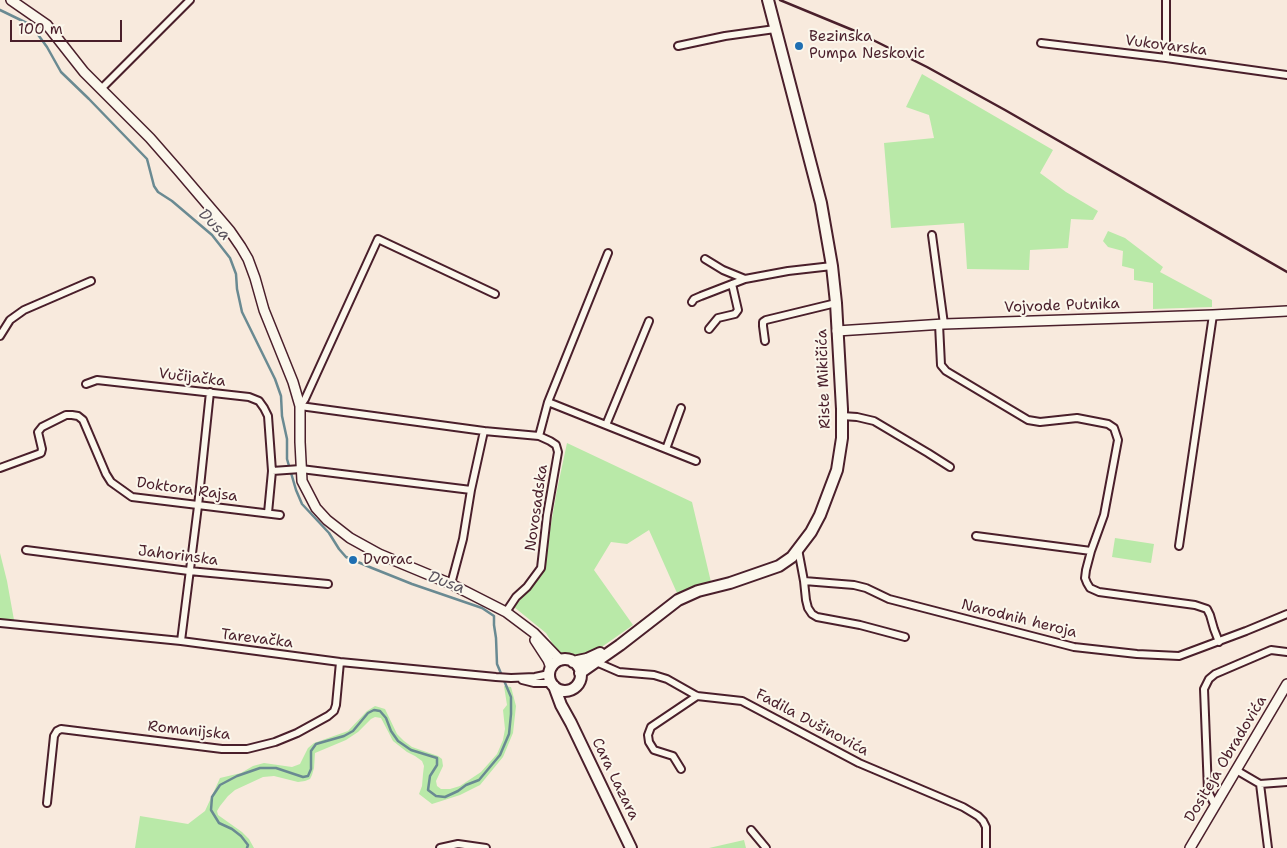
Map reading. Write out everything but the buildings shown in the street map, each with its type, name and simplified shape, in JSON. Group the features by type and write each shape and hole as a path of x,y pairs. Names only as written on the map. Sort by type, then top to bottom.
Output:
{"main road":[{"path":"11,0 47,25 68,53 150,138 178,170 230,231 241,247 248,259 264,310 300,406 298,470 316,508 327,520 350,538 380,554 451,584 506,612 534,633 560,660"},
{"name":"Riste Mikičića","path":"580,672 678,600 698,591 730,583 779,566 792,556 811,532 820,515 837,470 842,438 842,416 836,303 832,266 821,203 768,0"},
{"name":"Vojvode Putnika","path":"837,331 942,324 1287,311"},
{"path":"525,626 544,653 551,678 562,690 571,690 578,683 580,672 578,666 573,662 560,660 553,664 551,678"},
{"name":"Riste Mikičića","path":"573,662 587,659 620,644"},
{"name":"Cara Lazara","path":"551,678 561,705 631,848"},
{"name":"Dositeja Obradovića","path":"1190,848 1287,684"},
{"name":"Cara Lazara","path":"571,690 568,692 567,703 571,723"}],"street":[{"path":"101,89 190,0"},
{"path":"1166,0 1166,58"},
{"path":"678,46 725,36 775,29"},
{"name":"Vukovarska","path":"1041,43 1287,75"},
{"path":"932,235 942,324 941,365 946,371 1028,420 1040,422 1077,418 1108,424 1114,428 1118,440 1104,515 1086,570 1085,578 1090,588 1099,592 1195,605 1207,609 1219,642"},
{"path":"300,406 306,399 378,239 495,294"},
{"path":"300,406 484,431 539,436 548,402 608,253"},
{"path":"705,259 723,270 746,279"},
{"path":"692,302 700,296 746,279 832,266"},
{"path":"0,336 10,320 24,310 91,281"},
{"path":"709,329 718,318 735,314 738,310 732,284"},
{"path":"765,342 763,322 766,320 836,303"},
{"path":"1179,546 1213,315"},
{"path":"606,425 649,321"},
{"name":"Vučijačka","path":"86,384 92,380 97,380 210,392 248,397 259,401 268,416 269,434 276,471"},
{"path":"181,641 210,392"},
{"path":"548,402 696,461"},
{"path":"666,449 681,408"},
{"name":"Doktora Rajsa","path":"0,468 41,453 42,448 38,432 42,427 66,415 72,415 83,420 111,482 132,497 280,515"},
{"path":"842,416 857,417 874,422 950,468"},
{"path":"451,584 463,539 484,431"},
{"name":"Novosadska","path":"506,612 516,597 527,587 541,568 546,515 558,452 556,445 539,436"},
{"path":"268,513 276,471 298,470 472,490"},
{"path":"976,536 1091,551"},
{"path":"798,549 806,600 812,614 817,617 860,625 905,637"},
{"name":"Jahorinska","path":"26,550 189,571 328,584"},
{"name":"Narodnih heroja","path":"804,581 854,585 866,588 889,600 1074,646 1137,654 1179,656 1287,614"},
{"name":"Tarevačka","path":"0,622 181,641 340,662 507,678 551,678"},
{"path":"1215,806 1208,791 1204,689 1209,679 1215,674 1271,650 1287,652"},
{"name":"Romanijska","path":"47,803 54,736 57,731 222,749 247,749 275,742 297,733 334,712 340,662"},
{"name":"Fadila Dušinovića","path":"596,662 619,672 654,674 697,696 742,701 859,763 963,807 978,816 986,827 986,848"},
{"path":"680,769 673,756 654,750 649,742 648,735 651,727 697,696"},
{"path":"1236,770 1260,784 1287,782"},
{"path":"1260,784 1268,848"},
{"path":"751,830 766,848"},
{"path":"440,848 458,844 486,848"}],"green space":[{"path":"922,74 1053,150 1040,173 1066,192 1098,211 1093,220 1071,219 1068,248 1030,250 1029,270 967,269 964,223 891,228 884,143 934,138 929,115 906,107"},
{"path":"1108,231 1125,238 1163,267 1160,272 1212,300 1212,307 1153,309 1153,283 1134,280 1134,269 1122,266 1123,251 1108,247 1103,241"},
{"path":"567,443 692,502 711,582 677,593 649,530 627,544 611,542 594,570 633,625 596,651 579,658 559,654 546,633 514,607 542,575"},
{"path":"1115,538 1154,544 1151,563 1112,557"},
{"path":"0,553 7,581 14,620 0,619"},
{"path":"504,686 511,687 516,706 513,733 503,757 480,785 460,795 432,804 419,794 422,786 424,766 422,761 393,741 381,718 375,717 346,740 315,753 314,768 310,779 298,782 274,776 263,777 235,790 228,796 217,811 218,815 242,832 254,848 135,848 140,816 188,824 205,811 220,778 241,773 253,766 264,763 292,767 300,764 308,748 314,743 348,731 367,711 375,706 385,709 397,734 404,741 412,747 442,759 443,766 436,781 437,786 441,789 450,789 460,786 481,772 497,754 505,729 503,710 507,705"},
{"path":"744,840 746,848 709,848"}],"waterway":[{"name":"Dusa","path":"0,10 31,25 47,47 61,72 147,159 154,186 158,192 172,201 212,235 230,258 236,274 242,312 275,379 281,396 282,416 287,439 287,459 302,504 329,533 346,557 412,584 482,608 494,616 497,664 511,697 511,714 509,734 500,755 479,780 445,797 436,796 428,790 430,776 437,765 437,758 411,750 398,741 391,731 386,718 380,711 374,710 368,713 353,731 344,736 316,744 311,751 311,769 308,776 303,777 276,768 260,768 237,776 220,785 212,797 211,810 219,823 241,836 248,845 247,848"}],"railway":[{"path":"780,0 855,31 927,67 1287,272"}],"place":[{"name":"Bezinska Pumpa Neskovic","path":"799,46"},
{"name":"Dvorac","path":"353,560"}]}
